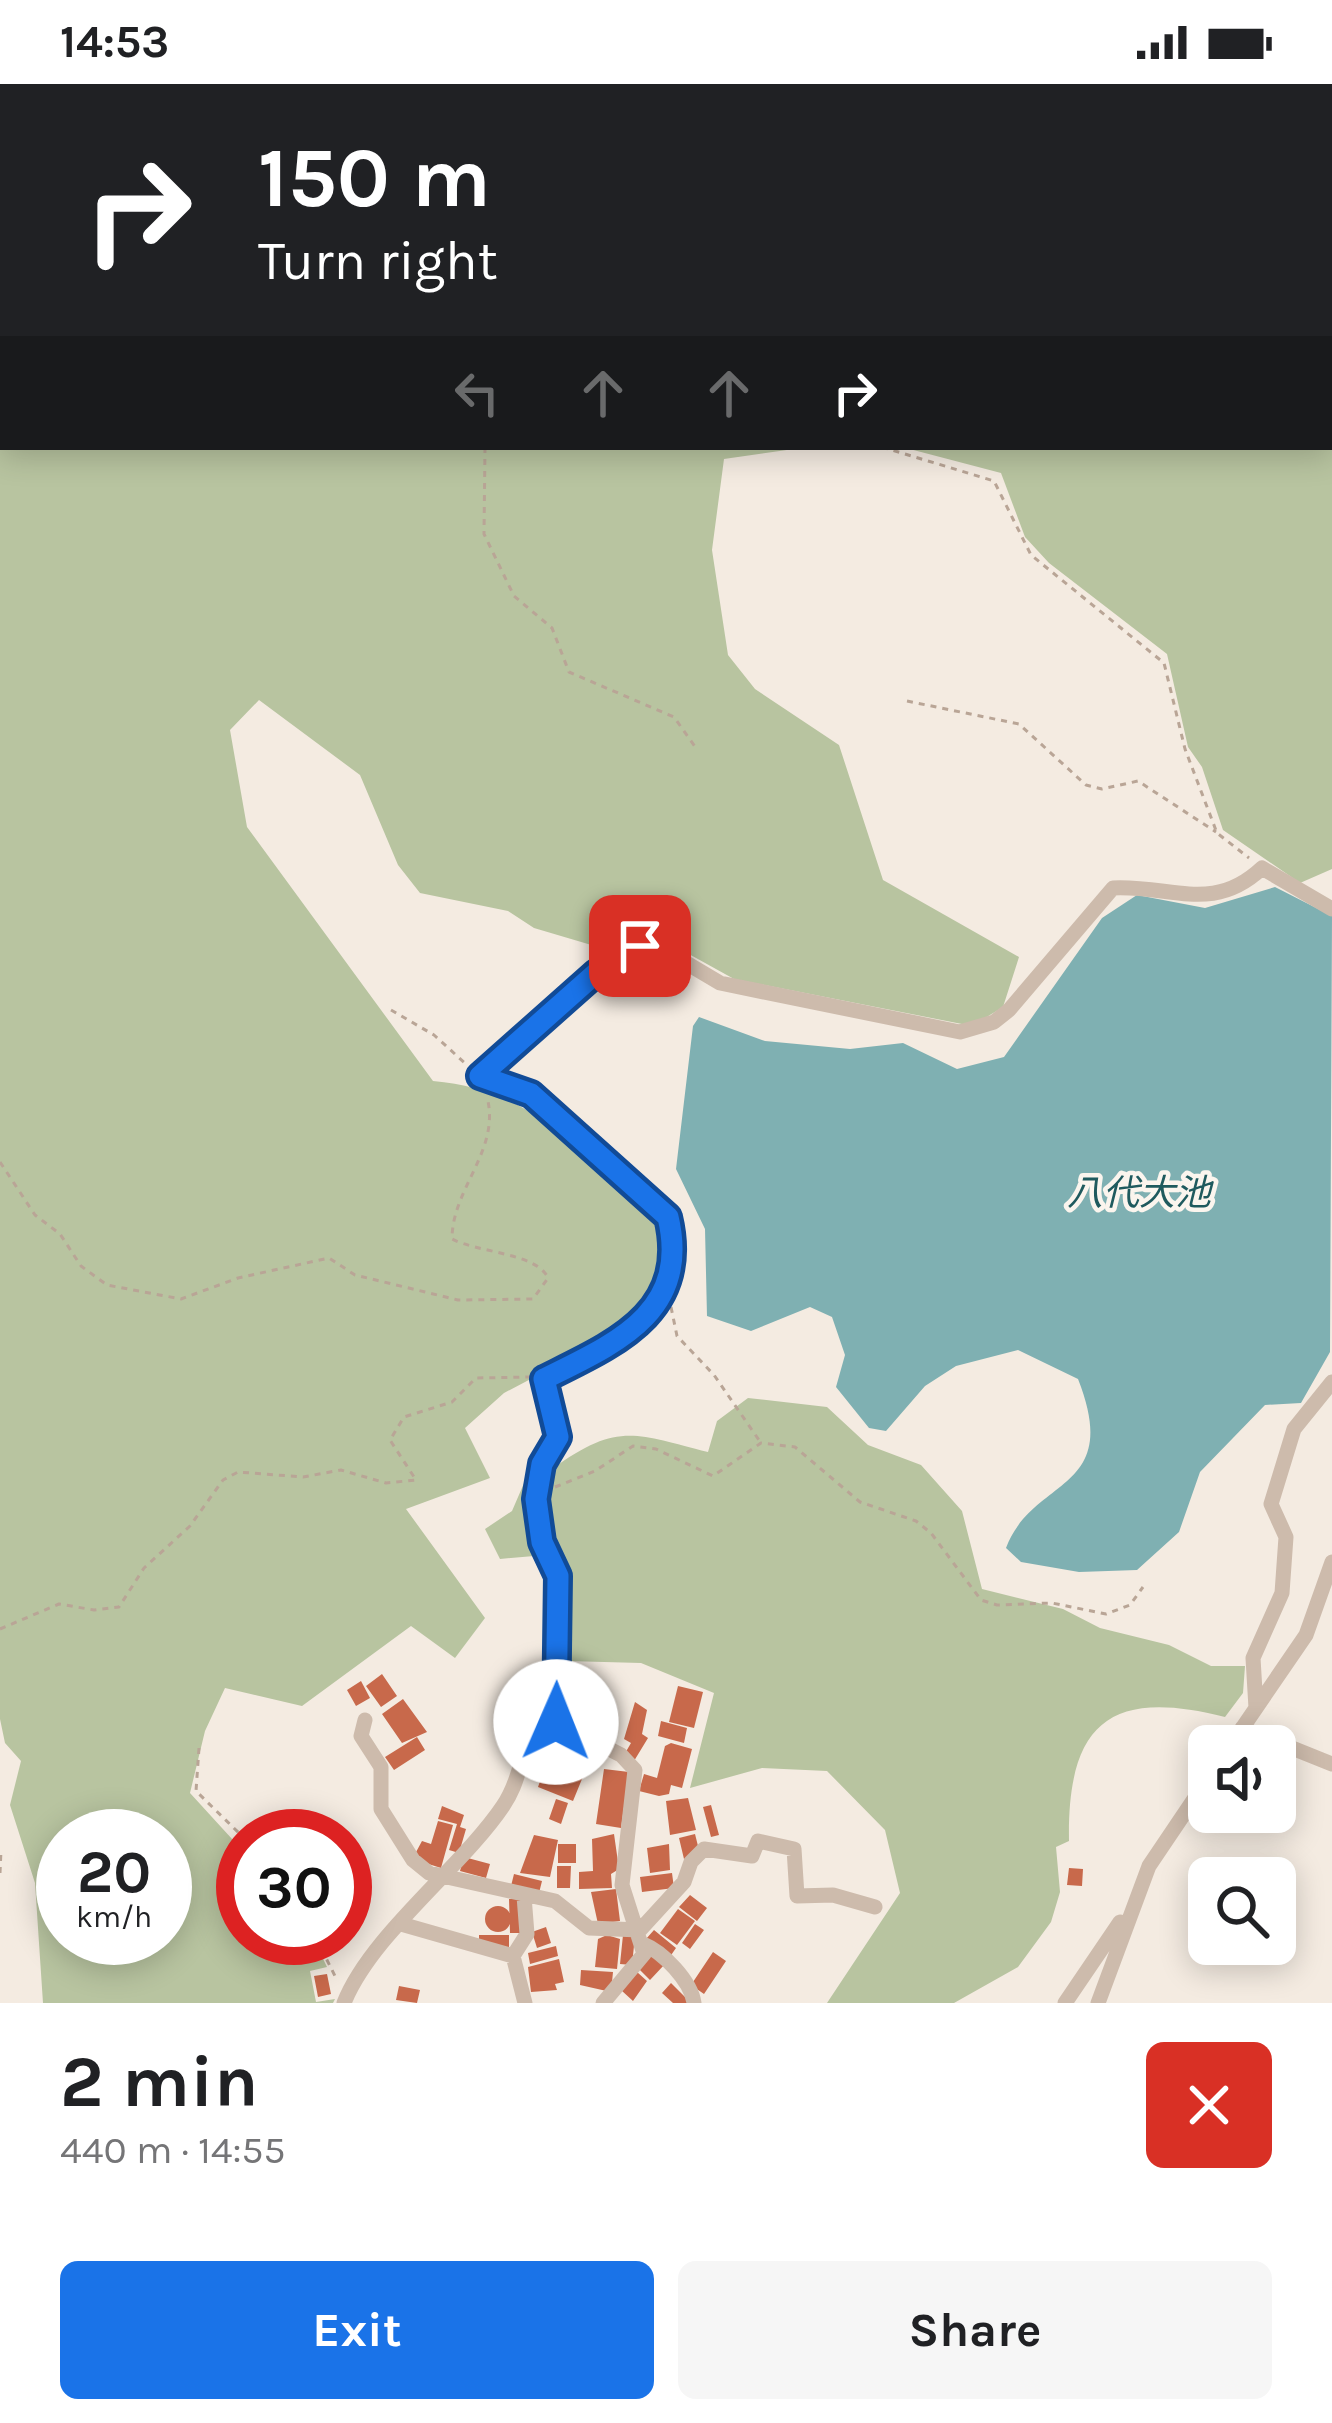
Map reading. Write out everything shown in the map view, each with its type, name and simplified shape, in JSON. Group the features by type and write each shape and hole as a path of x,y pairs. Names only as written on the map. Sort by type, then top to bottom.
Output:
{"street":[{"path":"556,1722 558,1576 542,1542 536,1499 542,1464 558,1437 544,1379 625,1339 651,1313 663,1289 672,1237 668,1217 531,1094 480,1076 596,973 640,946 666,951 720,983 960,1032 994,1022 1009,1010 1112,888 1212,897 1246,883 1262,868 1332,908"},
{"path":"1256,1708 1253,1658 1282,1593 1286,1537 1271,1504 1294,1429 1332,1382"},
{"path":"1244,1725 1306,1635 1332,1562"},
{"path":"364,1720 361,1736 381,1767 381,1809 413,1860 438,1877 555,1901 589,1928 642,1937 692,1990 694,2003"},
{"path":"345,2000 438,1877 507,1801 532,1736 556,1722"},
{"path":"556,1722 621,1755 635,1770 622,1885 644,1954 603,2003"},
{"path":"1296,1750 1332,1764"},
{"path":"1098,2003 1149,1866 1188,1808"},
{"path":"642,1937 704,1849 752,1856 758,1841 794,1849 797,1896 833,1895 875,1907"},
{"path":"524,1895 527,1934 513,1956 524,2003"},
{"path":"1065,2003 1116,1923 1126,1920"},
{"path":"401,1924 513,1956"}],"path":[{"path":"485,450 484,534 514,596 552,628 569,672 592,686 663,710 696,748"},
{"path":"892,450 994,481 1031,555 1165,663 1185,749 1217,832"},
{"path":"907,700 1019,724 1086,785 1102,789 1138,781 1217,832 1262,868"},
{"path":"0,1162 35,1215 60,1234 81,1266 107,1286 181,1299 257,1272 329,1258 355,1275 386,1278 458,1300 533,1299 548,1278 543,1268 529,1258 476,1251 452,1239 455,1202 489,1136 490,1105 480,1076 434,1035 391,1010"},
{"path":"663,1289 680,1327 677,1336 714,1375 761,1443"},
{"path":"0,1629 59,1604 94,1610 119,1607 144,1568 190,1526 223,1480 238,1472 303,1477 341,1470 386,1483 416,1480 390,1440 404,1417 452,1402 476,1378 499,1374 544,1379"},
{"path":"536,1499 633,1446 656,1449 712,1476 761,1443 795,1447 860,1502 916,1521 944,1545 981,1600 1014,1608 1052,1603 1106,1615 1130,1605 1144,1587"},
{"path":"199,1748 196,1791 216,1811"},
{"path":"0,1873 1,1850"},
{"path":"329,1965 345,2000"}],"green space":[{"path":"0,450 787,450 724,459 712,550 728,655 755,689 839,745 883,880 1019,957 1003,1007 972,1026 734,979 678,948 646,940 615,952 534,928 508,911 420,893 398,865 360,775 259,700 230,730 247,827 433,1081 501,1097 529,1111 578,1148 653,1217 663,1236 660,1275 631,1326 504,1393 465,1428 490,1478 406,1509 485,1618 455,1658 411,1626 302,1706 225,1688 205,1731 190,1793 216,1821 216,1965 326,1965 310,1971 316,2002 335,1999 333,2003 43,2003 40,1965 192,1965 192,1809 36,1809 36,1898 10,1805 21,1761 5,1743 0,1719"},
{"path":"913,450 1332,450 1332,869 1300,883 1223,830 1202,767 1188,747 1167,654 1049,563 1025,537 1001,473"},
{"path":"748,1398 827,1407 868,1445 921,1465 962,1511 982,1589 1063,1609 1100,1628 1169,1645 1211,1666 1245,1666 1243,1693 1225,1717 1152,1707 1125,1712 1087,1742 1070,1800 1069,1841 1056,1847 1060,1892 1051,1922 1018,1967 954,2003 827,2003 900,1893 885,1830 827,1771 762,1768 690,1788 714,1693 641,1663 567,1661 564,1575 534,1556 500,1559 485,1529 512,1511 531,1467 552,1469 593,1444 627,1436 708,1452 717,1421"}],"water":[{"name":"八代大池","path":"1275,887 1332,916 1330,1352 1301,1403 1265,1405 1200,1472 1179,1532 1137,1570 1079,1572 1021,1562 1006,1548 1019,1525 1082,1464 1090,1443 1089,1416 1078,1379 1018,1350 956,1366 925,1386 886,1431 869,1428 836,1387 845,1355 832,1317 810,1307 751,1331 707,1316 705,1229 676,1169 693,1026 699,1017 765,1041 850,1049 903,1043 957,1069 1004,1057 1102,918 1137,895 1205,908"}],"building":[{"path":"382,1674 397,1696 381,1707 366,1686"},
{"path":"361,1681 370,1698 356,1706 347,1690"},
{"path":"678,1686 703,1692 694,1728 669,1722"},
{"path":"403,1699 427,1732 402,1743 382,1714"},
{"path":"635,1702 647,1710 642,1734 648,1738 634,1761 624,1755 631,1743 624,1739"},
{"path":"661,1721 687,1728 684,1743 658,1736"},
{"path":"417,1737 425,1750 394,1770 385,1757"},
{"path":"671,1743 692,1749 682,1788 671,1785 669,1794 659,1796 639,1791 644,1774 657,1778 665,1746"},
{"path":"567,1747 591,1757 573,1801 538,1787 543,1773 554,1778"},
{"path":"604,1769 629,1772 621,1828 596,1824"},
{"path":"688,1798 696,1830 670,1835 666,1801"},
{"path":"556,1799 568,1803 561,1824 549,1819"},
{"path":"711,1805 719,1835 711,1837 703,1807"},
{"path":"442,1806 464,1815 460,1827 466,1829 459,1853 449,1850 457,1824 438,1819"},
{"path":"438,1821 453,1825 441,1868 416,1860 415,1854 422,1841 431,1844"},
{"path":"614,1834 619,1869 611,1874 612,1888 579,1889 579,1872 593,1871 592,1839"},
{"path":"695,1834 699,1850 684,1859 679,1838"},
{"path":"534,1835 558,1840 550,1877 520,1873"},
{"path":"558,1844 576,1844 576,1863 558,1863"},
{"path":"669,1844 670,1870 650,1873 647,1848"},
{"path":"464,1857 490,1864 486,1878 460,1871"},
{"path":"557,1866 571,1866 570,1888 557,1888"},
{"path":"1069,1868 1083,1869 1082,1886 1067,1885"},
{"path":"672,1873 674,1888 642,1892 640,1877"},
{"path":"514,1874 542,1881 538,1897 510,1890"},
{"path":"616,1889 620,1921 598,1924 591,1892"},
{"path":"690,1895 707,1908 697,1921 679,1907"},
{"path":"509,1899 521,1899 522,1933 510,1933"},
{"path":"498,1906 511,1919 498,1932 485,1919"},
{"path":"678,1909 695,1921 677,1945 660,1933"},
{"path":"695,1924 704,1930 690,1949 682,1943"},
{"path":"546,1927 551,1943 537,1948 532,1932"},
{"path":"654,1930 676,1948 669,1958 646,1939"},
{"path":"479,1935 509,1935 509,1948 479,1948"},
{"path":"607,1935 620,1939 617,1969 595,1967 598,1939"},
{"path":"623,1935 635,1936 632,1965 620,1964"},
{"path":"556,1946 558,1956 530,1964 528,1953"},
{"path":"713,1952 726,1961 704,1994 691,1985"},
{"path":"654,1953 665,1964 650,1980 639,1969"},
{"path":"559,1959 564,1982 555,1984 557,1990 531,1992 528,1967"},
{"path":"581,1970 613,1972 611,1992 580,1985"},
{"path":"637,1972 647,1981 633,2001 621,1990"},
{"path":"327,1974 331,1994 318,1997 314,1976"},
{"path":"671,1983 687,2003 673,2003 662,1993"},
{"path":"399,1986 420,1990 417,2003 396,2000"}],"route":[{"path":"556,1722 558,1576 542,1542 536,1499 542,1464 558,1437 544,1379 625,1339 651,1313 666,1284 672,1237 668,1217 531,1094 480,1076 596,973 640,946"}]}
